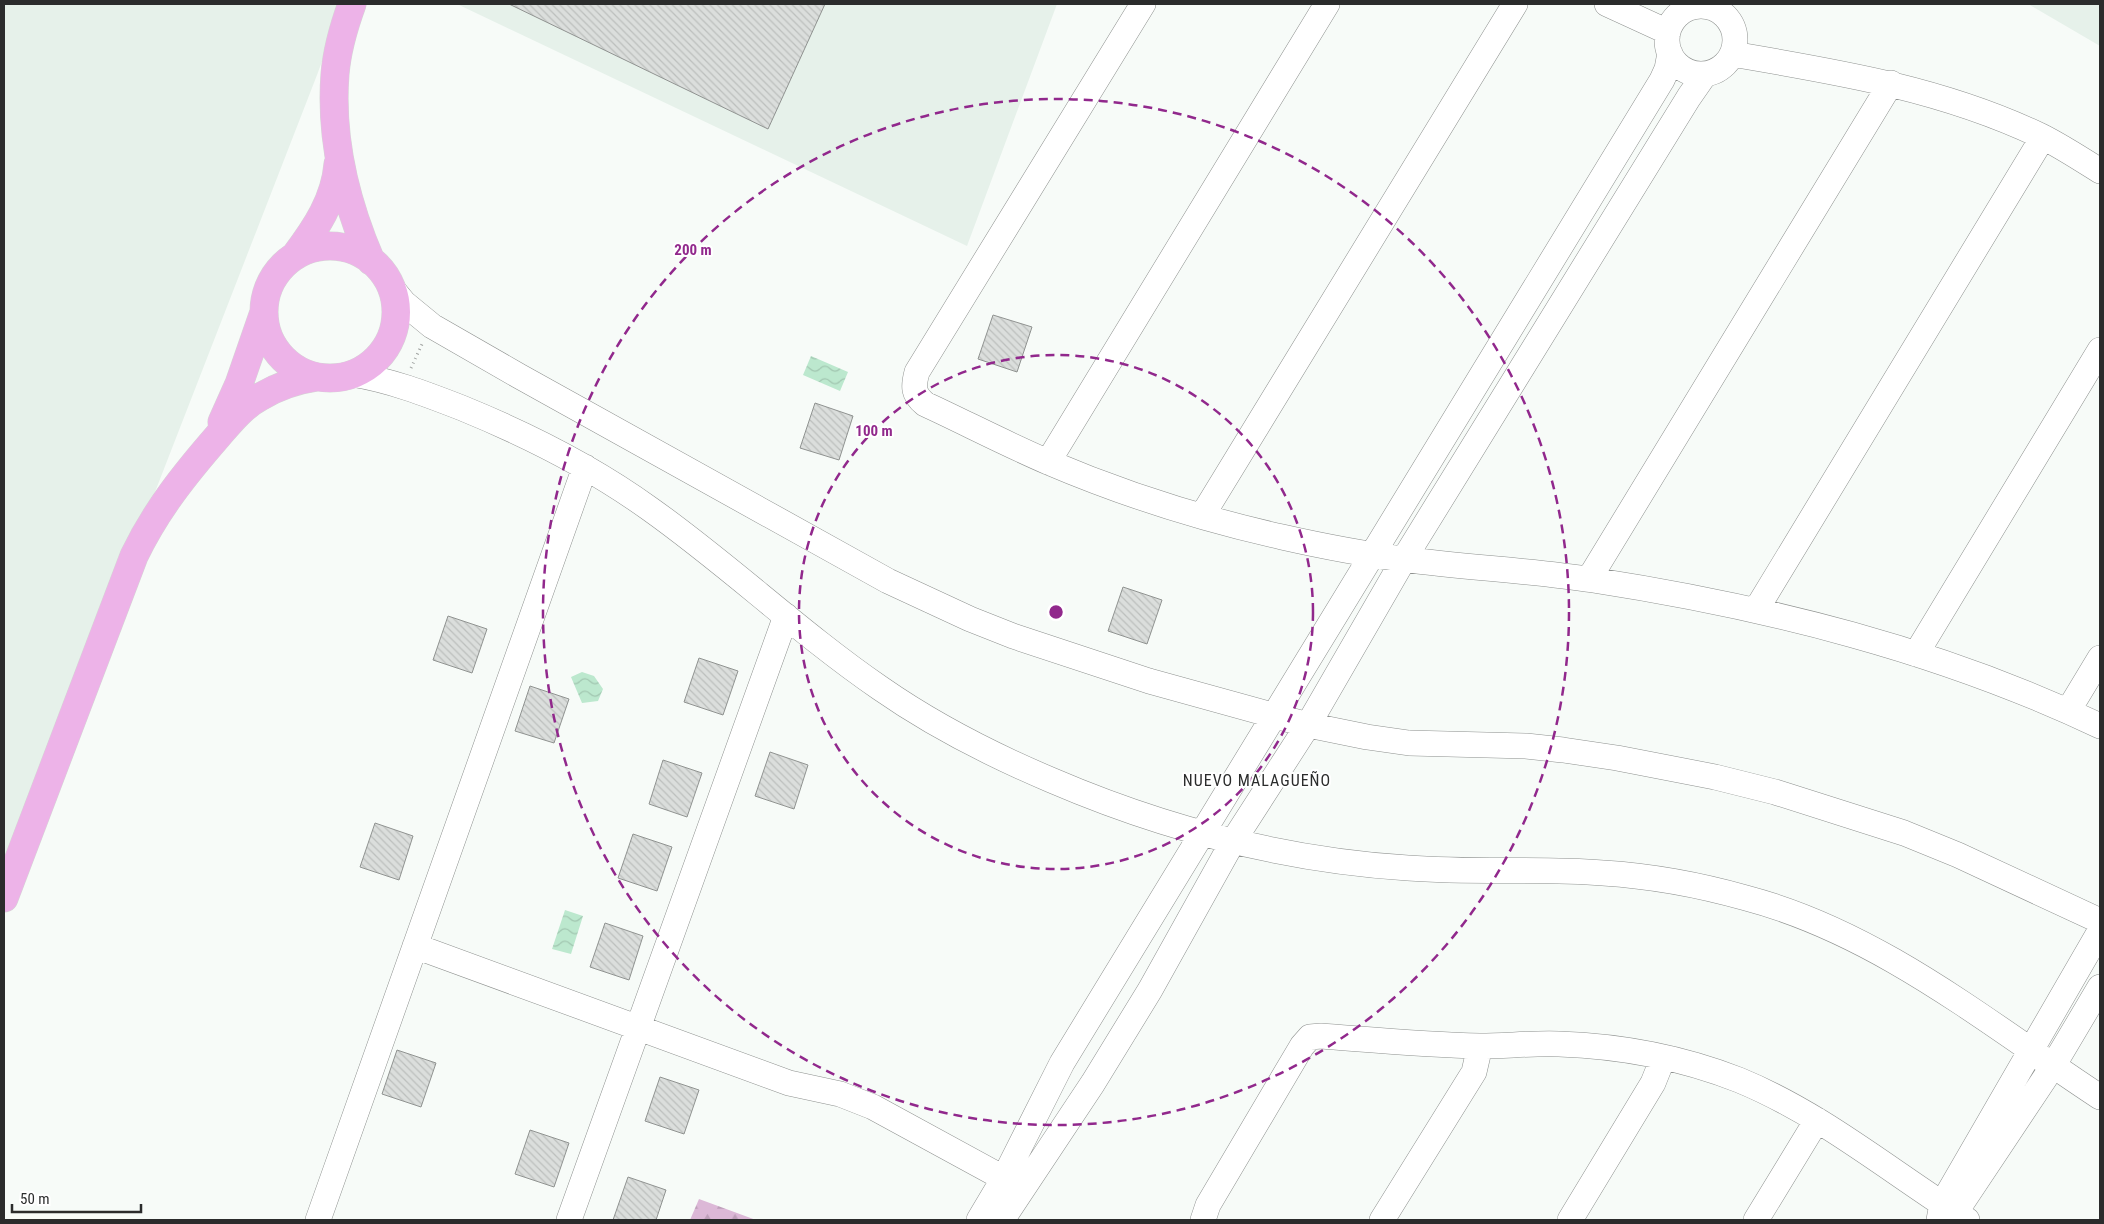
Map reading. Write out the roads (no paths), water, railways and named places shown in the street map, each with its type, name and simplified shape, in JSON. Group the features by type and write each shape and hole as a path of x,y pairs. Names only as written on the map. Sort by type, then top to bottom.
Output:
{"main road":[{"path":"352,4 341,39 335,74 335,112 339,152 354,219 371,261"},
{"path":"207,449 233,400 264,312 266,295 272,280 278,271 295,256 318,225 330,200 336,179 339,152"},
{"path":"4,898 134,556 155,516 207,449 239,413 258,397 299,380 317,377 340,377 351,374 370,364 390,338 394,323 395,307 390,286 382,272 371,261 354,251 334,246 313,248 295,256"},
{"path":"264,312 268,334 279,354 296,368 317,377"}],"street":[{"path":"1143,4 917,372 913,384 916,396 925,404 1048,462 1120,490 1202,516 1282,537 1371,554 1589,579 1756,610 1837,630 1916,654 2068,711 2100,726"},
{"path":"1048,462 1327,4"},
{"path":"1202,516 1516,4"},
{"path":"1002,1220 1013,1184 1062,1063 1203,835 1314,653 1371,554 1662,80 1667,69 1669,42 1673,22 1680,13 1689,8 1711,7 1721,12 1729,21 1734,31 1735,43 1732,54 1726,64 1705,74 1694,74 1684,70 1676,62 1669,42 1607,4"},
{"path":"1732,54 1844,72 1891,83 1969,107 2043,137 2100,171"},
{"path":"978,1220 1013,1184 1098,1075 1150,990 1232,843 1308,725 1404,559 1705,74"},
{"path":"1589,579 1891,83"},
{"path":"1756,610 2043,137"},
{"path":"390,286 404,303 446,335 835,552 921,597 970,619 1083,661 1274,716 1367,737 1409,743 1526,746 1563,750 1616,758 1724,779 1836,810 1904,833 1958,855 2100,921"},
{"path":"1916,654 2100,350"},
{"path":"351,374 388,382 455,405 520,433 585,467 617,486 678,530 882,689 932,720 988,750 1053,781 1203,835 1232,843 1365,865 1416,869 1548,870 1613,874 1681,883 1751,899 1806,918 1852,938 1944,991 2100,1097"},
{"path":"318,1220 585,467"},
{"path":"569,1220 786,616"},
{"path":"2068,711 2100,658"},
{"path":"1950,1216 2031,1049 2100,931"},
{"path":"415,946 789,1083 840,1094 873,1106 1013,1184"},
{"path":"1950,1216 2054,1066 2100,987"},
{"path":"1203,1220 1208,1205 1302,1046 1310,1037 1322,1036 1480,1046 1574,1045 1606,1048 1698,1066 1739,1080 1777,1097 1817,1120 1950,1216"},
{"path":"1382,1220 1474,1072 1480,1046"},
{"path":"1570,1220 1653,1084 1663,1058"},
{"path":"1756,1220 1817,1120"}],"water":[{"path":"811,356 848,372 840,391 803,375"},
{"path":"582,672 594,676 603,689 598,701 582,703 571,677"},
{"path":"565,910 583,916 571,954 552,949"}],"district":[{"name":"NUEVO MALAGUEÑO","path":"1257,780"}]}
